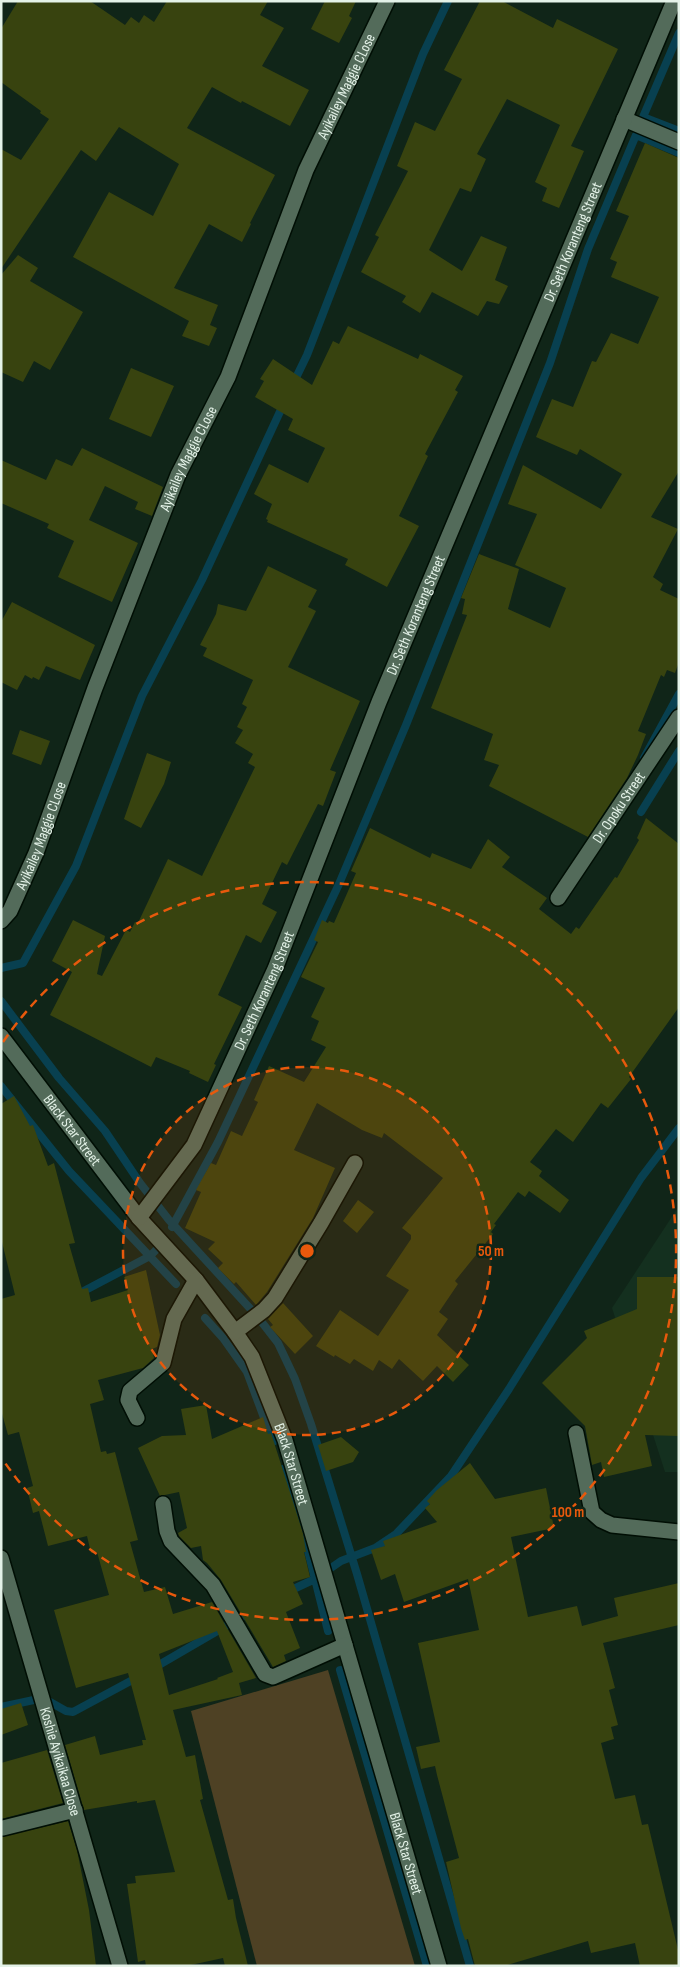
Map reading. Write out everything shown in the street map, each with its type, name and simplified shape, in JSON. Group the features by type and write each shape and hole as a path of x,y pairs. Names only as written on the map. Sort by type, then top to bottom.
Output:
{"street":[{"name":"Ayikailey Maggie CLose","path":"1,922 10,911 36,854 95,688 178,475 228,377 306,170 387,1"},
{"name":"Dr. Seth Koranteng Street","path":"139,1218 194,1145 275,969 383,693 674,1"},
{"path":"624,119 679,142"},
{"name":"Dr. Opoku Street","path":"558,898 679,717"},
{"name":"Black Star Street","path":"1,1036 139,1218 196,1280 252,1356 285,1440 439,1966"},
{"path":"235,1332 264,1310 274,1298 321,1223 355,1163"},
{"path":"137,1418 128,1400 130,1391 163,1363 174,1319 196,1280"},
{"path":"576,1433 592,1512 601,1520 612,1525 679,1532"},
{"path":"163,1504 167,1531 171,1541 213,1586 265,1674 273,1677 346,1646"},
{"name":"Koshie Ayikaikaa Close","path":"1,1558 120,1966"},
{"path":"3,1828 75,1810"}],"shaded area":[{"path":"679,1206 679,1472 665,1472 612,1308"},
{"path":"328,1670 415,1966 257,1966 191,1711"}],"building":[{"path":"18,1 90,1 125,25 131,17 139,23 144,15 154,22 167,1 268,1 260,15 284,28 262,66 309,90 290,126 212,87 187,128 275,175 242,242 209,224 174,288 218,305 210,325 217,328 209,346 182,336 189,321 73,257 109,192 153,216 179,164 119,127 96,161 81,150 1,269 1,149 21,160 49,119 1,82 1,29"},
{"path":"325,1 356,1 349,16 352,18 339,43 311,29"},
{"path":"480,1 502,1 553,28 557,19 618,49 571,146 584,151 559,208 542,201 547,188 535,182 560,125 507,99 477,154 486,159 471,192 460,188 429,250 462,271 481,236 507,247 495,280 508,286 499,304 487,301 478,316 432,292 420,313 402,302 406,296 361,272 379,237 375,235 408,171 397,166 415,122 435,131 462,79 444,70"},
{"path":"645,143 679,158 679,471 651,517 678,529 653,577 663,584 660,590 679,599 679,662 675,673 667,670 664,677 661,675 638,731 646,734 638,755 627,778 588,837 489,786 499,765 484,760 493,734 431,708 467,615 462,614 465,599 461,598 479,554 519,569 508,609 550,628 566,588 515,565 537,514 508,504 523,465 601,509 622,474 580,449 577,455 536,437 552,399 573,407 592,361 596,362 611,333 638,344 659,297 611,277 617,262 610,259 629,216 616,211"},
{"path":"18,255 38,268 30,281 83,312 50,370 34,361 23,382 1,372 1,275"},
{"path":"348,326 418,359 420,354 463,376 455,390 458,392 425,454 428,456 399,516 419,526 387,587 345,565 348,559 267,522 268,520 266,519 272,504 254,494 269,464 308,483 325,448 288,430 293,419 255,397 264,381 260,379 273,359 312,385 333,341 339,344"},
{"path":"131,368 174,386 151,437 109,419"},
{"path":"82,448 163,487 152,516 135,509 138,502 105,486 89,520 138,543 112,602 58,577 74,541 47,528 49,524 1,503 1,460 46,480 56,459 72,466"},
{"path":"268,566 317,590 308,607 316,611 288,667 360,701 330,770 336,772 323,806 318,804 287,865 282,862 262,904 277,912 261,943 246,935 218,995 242,1007 214,1064 216,1065 208,1082 189,1073 190,1071 156,1057 151,1067 50,1015 72,972 52,961 73,920 105,936 97,974 102,976 126,930 130,932 135,922 138,923 168,859 202,876 255,767 248,763 253,754 235,743 243,730 237,727 247,707 242,704 253,680 203,656 207,648 200,645 216,614 218,604 246,611"},
{"path":"12,602 95,645 80,680 46,666 39,680 25,675 17,690 1,682 1,622"},
{"path":"20,730 50,741 41,765 12,754"},
{"path":"147,753 171,762 164,784 141,828 124,819"},
{"path":"646,818 679,844 679,1007 629,1077 631,1079 608,1108 601,1103 573,1142 556,1129 530,1162 542,1171 539,1176 569,1200 560,1213 529,1191 525,1197 518,1192 494,1224 496,1225 491,1232 493,1234 455,1281 458,1284 439,1312 448,1319 437,1335 469,1365 453,1382 437,1366 423,1381 399,1359 392,1369 379,1360 373,1371 354,1359 350,1364 316,1346 340,1310 378,1336 409,1290 386,1276 411,1239 411,1235 402,1228 443,1178 384,1133 382,1138 362,1130 317,1103 294,1150 335,1168 313,1218 267,1292 256,1305 236,1282 234,1284 218,1268 223,1263 208,1249 215,1242 185,1228 201,1192 196,1190 211,1163 216,1165 231,1131 242,1136 258,1102 254,1100 269,1066 304,1082 326,1047 311,1040 319,1021 311,1017 325,988 301,977 318,942 314,940 322,920 334,923 356,873 351,871 370,828 430,858 432,853 471,869 488,839 510,857 502,867 547,898 539,909 571,934 576,927 579,929 615,877 617,878 639,840 637,838"},
{"path":"14,1096 30,1126 33,1125 48,1166 54,1163 75,1243 69,1244 82,1289 88,1288 91,1302 128,1290 124,1277 146,1270 160,1335 157,1347 152,1349 154,1358 143,1368 98,1380 104,1400 90,1404 101,1452 106,1451 107,1454 115,1452 138,1540 130,1542 144,1592 165,1587 173,1614 212,1602 256,1678 239,1683 242,1695 173,1710 186,1757 195,1755 203,1799 200,1800 228,1900 233,1899 248,1966 225,1966 223,1958 186,1966 146,1966 145,1960 138,1962 127,1884 136,1883 135,1876 175,1872 155,1800 137,1803 137,1801 84,1810 65,1745 95,1736 100,1755 143,1745 142,1740 146,1740 128,1673 76,1688 54,1610 109,1595 97,1552 91,1553 87,1536 48,1546 39,1511 33,1513 27,1488 33,1486 19,1432 8,1435 1,1410 1,1299 15,1295 1,1238 1,1104","holes":["217,1631 233,1672 218,1679 169,1695 159,1654"]},
{"path":"358,1200 374,1212 357,1233 343,1221"},
{"path":"637,1277 679,1277 679,1436 645,1435 652,1466 604,1477 601,1462 592,1465 585,1426 542,1383 587,1338 584,1331 637,1309"},
{"path":"283,1303 313,1336 295,1354 270,1327 273,1325 268,1319"},
{"path":"206,1405 212,1439 263,1417 268,1434 271,1433 303,1533 306,1552 304,1552 310,1577 293,1582 303,1604 286,1612 300,1648 284,1655 286,1661 273,1667 221,1580 203,1560 201,1546 191,1548 179,1536 178,1533 187,1528 179,1492 160,1496 138,1448 162,1436 186,1435 181,1409"},
{"path":"341,1437 359,1452 353,1462 326,1471 318,1445"},
{"path":"470,1463 495,1499 546,1488 554,1528 511,1537 528,1617 577,1606 582,1626 618,1616 614,1598 679,1583 679,1625 603,1643 615,1688 609,1690 618,1725 611,1727 614,1739 601,1743 615,1799 635,1795 642,1825 648,1824 679,1954 679,1966 640,1966 635,1943 591,1953 588,1941 504,1966 475,1966 468,1939 465,1940 461,1928 446,1862 459,1858 435,1766 421,1769 416,1747 440,1742 418,1643 479,1630 468,1579 404,1602 395,1574 381,1580 371,1550 385,1546 383,1541 437,1522 425,1508 430,1504 427,1501 437,1490"},
{"path":"21,1703 28,1725 1,1735 1,1709"},
{"path":"47,1750 63,1803 1,1819 1,1763"},
{"path":"68,1821 77,1850 89,1910 96,1966 1,1966 1,1837"}],"waterway":[{"path":"293,384 307,355 423,54 448,1"},
{"path":"679,33 643,117 679,131"},
{"path":"172,1227 218,1142 339,884 406,725 550,363 588,249 636,135 679,153"},
{"path":"1,968 23,963 76,866 142,696 202,580 284,403"},
{"path":"644,758 679,694"},
{"path":"641,812 679,751"},
{"path":"1,1001 59,1078 105,1131 140,1183 169,1220 257,1316 278,1343 295,1379 311,1424 357,1574 470,1966"},
{"path":"1,1086 69,1171 176,1284"},
{"path":"287,1592 315,1579 341,1561 375,1548 396,1534 451,1476 509,1389 641,1178 679,1128"},
{"path":"80,1293 150,1256 155,1251"},
{"path":"205,1318 223,1338 247,1372 273,1442"},
{"path":"282,1469 302,1527 328,1631"},
{"path":"152,1669 250,1612"},
{"path":"340,1670 427,1966"},
{"path":"1,1707 43,1698 66,1711 73,1712 138,1677"}]}
